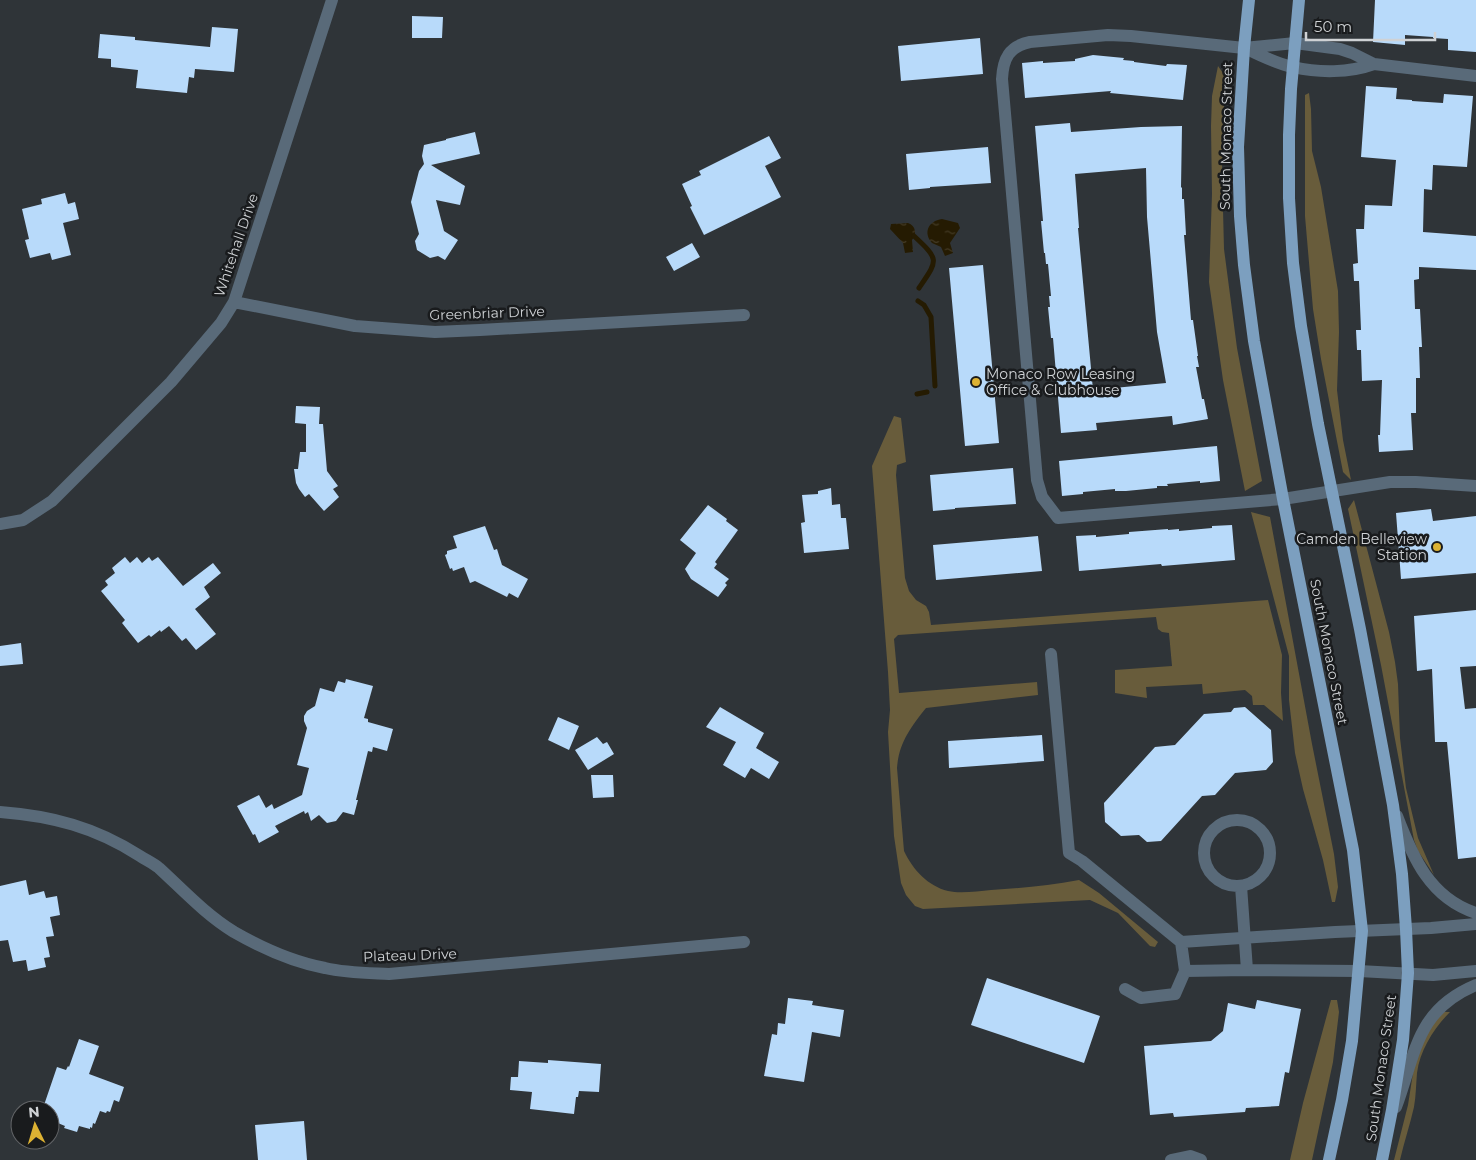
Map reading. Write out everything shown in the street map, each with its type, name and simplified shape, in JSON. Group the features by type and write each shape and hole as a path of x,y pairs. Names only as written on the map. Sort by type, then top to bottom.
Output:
{"main road":[{"name":"South Monaco Street","path":"1249,0 1238,148 1242,245 1250,310 1283,499 1353,850 1362,931 1352,1041 1329,1160"},
{"name":"South Monaco Street","path":"1299,0 1290,118 1289,188 1294,263 1304,346 1393,805 1402,874 1406,929 1408,973 1403,1040 1382,1160"}],"street":[{"name":"Whitehall Drive","path":"0,524 24,520 52,501 171,382 221,323 234,302 332,0"},
{"path":"1476,76 1374,64 1340,49 1295,42 1244,48 1119,36 1094,36 1030,42 1016,46 1008,54 1003,67 1002,84 1036,473 1040,492 1058,518 1283,499 1390,482 1476,486"},
{"path":"1244,48 1293,68 1344,71 1358,70 1374,64"},
{"name":"Greenbriar Drive","path":"234,302 355,326 435,332 744,315"},
{"path":"1052,654 1069,853 1082,861 1181,942 1185,971 1175,994 1141,998 1125,989"},
{"path":"1393,805 1410,849 1425,876 1448,899 1476,913"},
{"name":"Plateau Drive","path":"0,812 54,819 83,828 123,845 157,866 205,911 232,930 279,954 324,968 389,974 744,942"},
{"path":"1234,820 1252,824 1262,832 1270,849 1268,866 1264,872 1256,880 1241,886 1219,881 1209,871 1205,861 1206,841 1212,832 1222,824 1234,820"},
{"path":"1241,886 1247,970"},
{"path":"1181,942 1476,924"},
{"path":"1185,971 1359,971 1433,975 1476,971"},
{"path":"1388,1131 1416,1044 1429,1022 1446,1002 1476,985"},
{"path":"1171,1160 1190,1156 1201,1160"}],"shaded area":[{"path":"1218,66 1225,76 1222,170 1224,249 1237,348 1262,481 1245,491 1223,380 1209,282 1212,194 1212,96"},
{"path":"1309,93 1312,151 1321,187 1338,291 1337,390 1343,440 1351,480 1343,472 1313,309 1305,216 1305,95"},
{"path":"894,416 901,418 906,462 897,465 896,475 905,578 909,591 916,600 926,606 931,625 1268,600 1282,655 1281,693 1283,721 1264,705 1253,705 1252,696 1245,690 1203,694 1202,684 1146,687 1147,698 1115,693 1115,670 1172,666 1169,633 1158,629 1156,617 898,635 894,639 899,693 1037,682 1038,695 926,708 911,728 900,750 897,768 904,851 917,871 941,889 958,892 1057,884 1079,880 1099,893 1158,942 1155,947 1150,946 1118,913 1090,900 923,909 915,906 906,895 901,883 894,836 888,732 890,710 888,672 872,466"},
{"path":"1354,500 1389,632 1395,662 1398,684 1400,738 1406,788 1418,838 1434,875 1418,851 1414,840 1381,665 1348,509"},
{"path":"1251,512 1270,517 1334,854 1338,887 1335,902 1332,902 1295,753 1289,700 1289,656"},
{"path":"1331,1000 1337,1000 1339,1012 1333,1062 1312,1160 1290,1160 1303,1103"},
{"path":"1444,1012 1450,1012 1433,1032 1421,1056 1411,1120 1400,1160 1394,1160 1408,1105 1415,1060 1429,1027"}],"water":[{"path":"942,219 958,223 960,228 950,243 953,253 945,256 941,247 932,243 928,235 930,225"},
{"path":"908,223 913,226 915,233 912,240 913,252 905,253 903,243 890,229 891,224"}],"building":[{"path":"1375,0 1476,0 1476,52 1448,50 1448,39 1433,37 1405,35 1405,45 1373,42"},
{"path":"412,16 443,17 442,38 412,38"},
{"path":"212,27 238,29 234,72 195,69 194,78 189,77 187,93 136,88 138,70 111,67 111,59 98,58 100,34 135,37 135,40 210,47"},
{"path":"980,38 983,74 901,81 898,46"},
{"path":"1093,55 1124,58 1123,60 1166,66 1167,64 1187,65 1183,100 1110,93 1111,91 1025,98 1022,63 1075,61 1075,59"},
{"path":"1366,86 1397,88 1396,99 1412,101 1443,103 1444,94 1473,96 1467,167 1433,165 1432,190 1424,189 1423,232 1476,236 1476,270 1419,267 1419,279 1414,280 1415,309 1420,309 1422,347 1419,347 1420,378 1416,378 1416,413 1411,413 1413,450 1379,452 1378,435 1380,435 1382,380 1362,381 1361,350 1357,350 1356,330 1361,330 1359,281 1354,281 1353,264 1358,263 1356,229 1364,229 1365,205 1392,206 1396,160 1361,157"},
{"path":"1070,123 1071,132 1182,126 1181,188 1182,199 1184,199 1186,235 1184,235 1191,320 1193,320 1198,356 1199,367 1196,367 1208,419 1173,425 1172,416 1096,423 1097,430 1061,433 1053,338 1051,338 1048,307 1050,307 1049,296 1051,296 1048,264 1046,264 1044,253 1035,126","holes":["1146,168 1147,217 1157,332 1166,383 1093,390 1075,174"]},
{"path":"475,132 480,154 431,165 465,186 460,205 436,200 444,231 458,240 445,260 438,256 430,258 417,250 415,241 419,234 411,202 419,171 424,164 422,156 424,145"},
{"path":"769,136 781,158 765,166 781,197 704,235 690,207 692,206 682,184 701,175 699,171"},
{"path":"988,147 991,183 909,190 906,154"},
{"path":"65,193 68,204 75,202 79,219 63,223 71,255 52,260 50,253 30,258 25,240 29,239 22,209 42,204 41,199"},
{"path":"692,243 700,257 674,271 666,257"},
{"name":"Monaco Row Leasing Office & Clubhouse","path":"983,265 999,443 965,446 949,268"},
{"path":"296,406 320,407 319,424 323,424 327,471 338,486 333,489 339,497 324,511 309,494 305,497 296,483 294,469 298,469 300,452 306,452 306,424 295,423"},
{"path":"1217,446 1220,481 1167,484 1168,486 1157,486 1157,488 1126,491 1115,491 1115,489 1062,496 1059,461"},
{"path":"1013,468 1016,504 933,511 930,475"},
{"path":"831,488 832,505 840,504 841,518 846,518 849,549 804,553 801,523 805,522 802,495 818,494 818,491"},
{"path":"708,505 738,530 715,562 717,564 714,568 729,579 718,597 691,579 685,569 696,553 680,540"},
{"name":"Camden Belleview Station","path":"1431,509 1433,521 1476,516 1476,573 1401,579 1396,513"},
{"path":"1232,525 1235,560 1079,571 1076,536 1096,535 1096,537 1129,534 1129,532 1168,529 1179,529 1179,531"},
{"path":"485,526 494,550 497,549 502,565 528,579 518,598 509,593 507,597 475,581 470,583 464,567 453,571 452,568 450,569 445,555 447,551 457,548 453,536"},
{"path":"1038,536 1042,571 936,580 933,545"},
{"path":"125,557 130,563 137,557 142,563 149,557 152,561 158,557 183,586 213,563 221,573 204,587 210,597 195,609 216,634 196,650 186,638 182,641 169,626 151,637 149,635 138,643 122,623 125,620 101,591 108,585 105,581 115,573 112,568"},
{"path":"1476,610 1476,666 1460,667 1465,709 1476,708 1476,857 1458,859 1447,742 1435,742 1432,669 1417,671 1414,616"},
{"path":"21,643 23,664 0,666 0,646"},
{"path":"346,679 373,686 364,718 368,719 368,722 393,729 387,751 373,747 372,752 368,751 354,815 343,812 336,821 327,823 319,815 311,821 308,812 305,814 304,811 275,826 279,832 259,843 237,806 259,795 266,808 272,804 274,809 302,795 309,768 297,765 307,728 304,716 307,711 315,706 320,688 334,692 338,681 345,683"},
{"path":"720,707 764,733 756,748 779,762 769,779 751,768 745,778 723,765 736,742 706,727"},
{"path":"1245,707 1271,730 1273,762 1266,770 1235,773 1215,795 1202,796 1161,841 1147,842 1139,835 1121,836 1105,822 1104,803 1155,747 1175,745 1204,714 1231,712 1234,708"},
{"path":"558,717 579,726 569,750 548,740"},
{"path":"1042,735 1044,761 949,768 948,741"},
{"path":"597,737 603,744 607,742 614,754 588,770 575,750"},
{"path":"591,775 613,775 614,797 593,798"},
{"path":"26,880 29,895 44,891 46,898 57,896 60,915 50,917 54,936 46,937 50,957 44,958 46,967 28,971 26,960 13,962 8,940 0,941 0,886"},
{"path":"987,978 1100,1016 1084,1063 971,1025"},
{"path":"788,998 813,1001 812,1005 844,1010 840,1037 812,1032 804,1082 764,1076 772,1034 777,1035 778,1023 785,1024"},
{"path":"1257,1000 1301,1009 1289,1073 1285,1072 1279,1106 1246,1108 1245,1112 1174,1117 1173,1113 1150,1115 1144,1046 1211,1041 1223,1031 1228,1003 1255,1009"},
{"path":"79,1039 99,1046 89,1074 124,1087 119,1102 114,1100 110,1112 100,1111 92,1128 79,1126 77,1132 64,1128 65,1126 60,1124 60,1100 46,1100 57,1067 66,1070 69,1067"},
{"path":"548,1060 601,1064 599,1092 579,1091 578,1097 576,1097 574,1114 530,1109 532,1092 510,1090 511,1077 518,1077 519,1061 548,1063"},
{"path":"304,1121 307,1160 258,1160 255,1125"}],"waterway":[{"path":"914,236 928,250 933,260 933,266 919,288"},
{"path":"918,301 924,305 931,317 935,386"},
{"path":"917,394 927,392"}],"place":[{"name":"Monaco Row Leasing Office & Clubhouse","path":"976,382"},
{"name":"Camden Belleview Station","path":"1437,547"}]}
